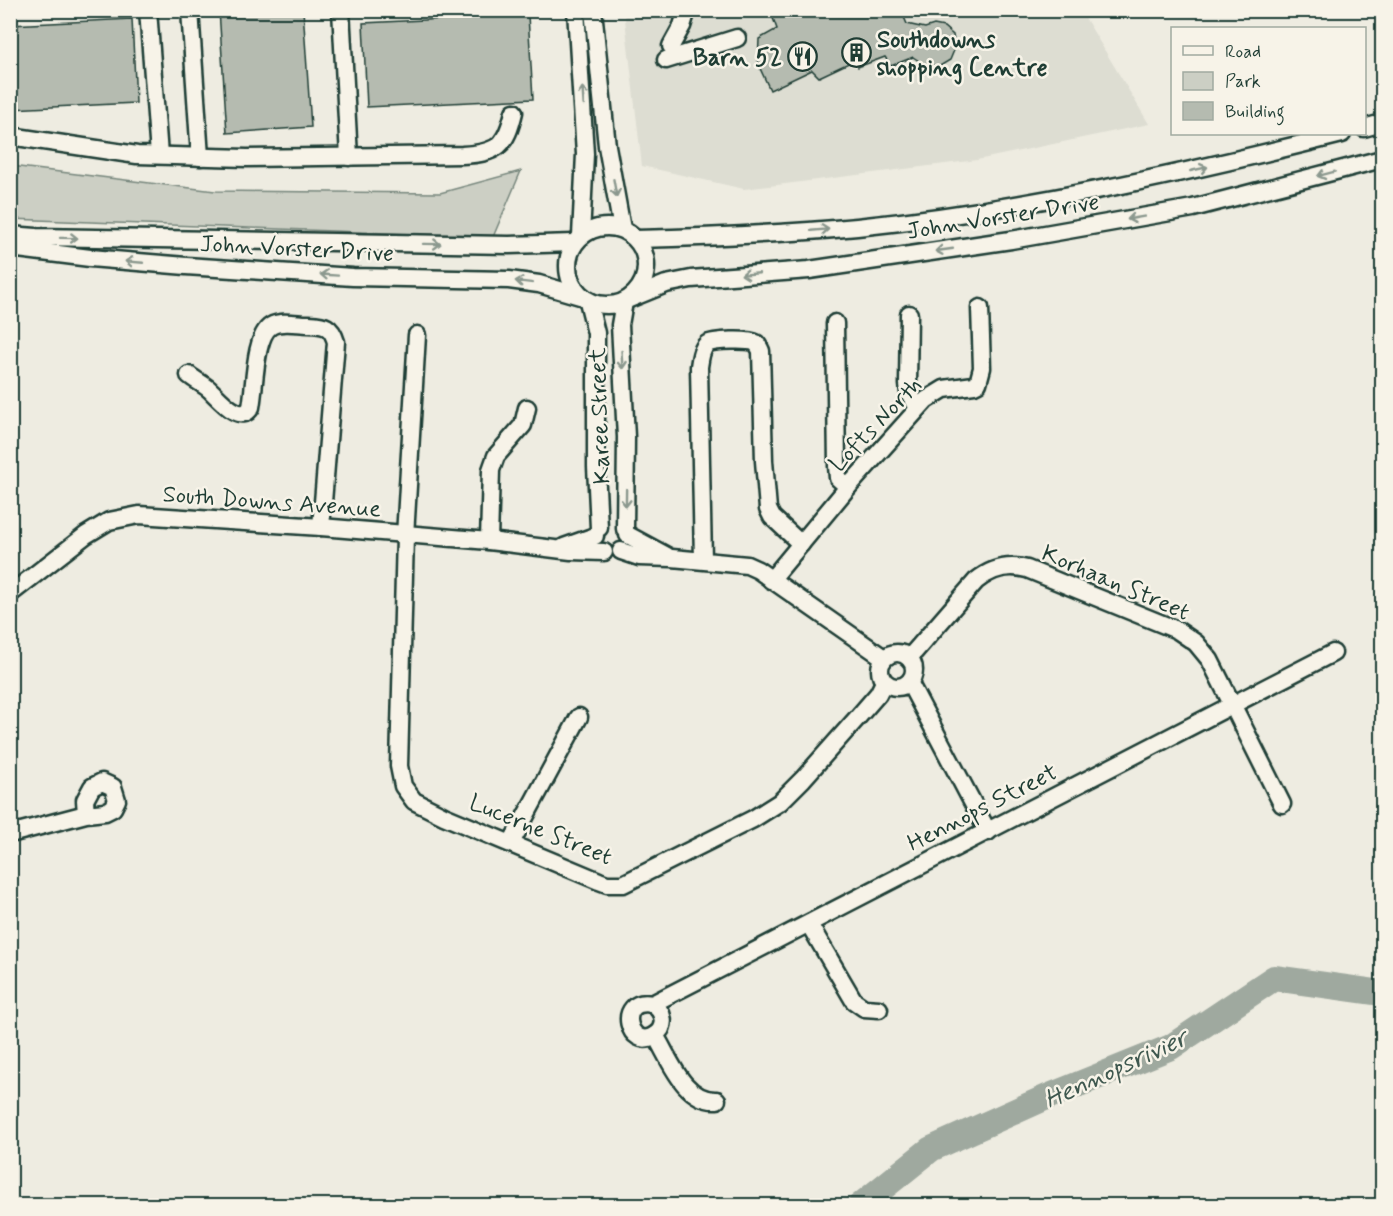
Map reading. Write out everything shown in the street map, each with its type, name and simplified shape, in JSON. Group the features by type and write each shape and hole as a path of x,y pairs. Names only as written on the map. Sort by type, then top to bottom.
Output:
{"street":[{"path":"148,10 159,156"},
{"path":"190,10 200,157"},
{"path":"341,10 348,157"},
{"path":"576,10 585,154 577,240 568,256 567,271 572,284 584,298 600,305 612,305 626,300 639,289 645,277 646,264 643,250 629,234 607,146 593,10"},
{"path":"687,10 682,26 668,53 737,38"},
{"path":"10,136 137,155 159,156 462,155 493,151 505,141 510,131 514,112"},
{"path":"1366,128 1383,123"},
{"name":"John Vorster Drive","path":"629,234 746,236 859,227 1009,206 1140,182 1338,135"},
{"name":"John Vorster Drive","path":"626,300 666,284 691,279 820,268 1011,240 1193,208 1383,159"},
{"path":"577,240 594,228 608,226 629,234"},
{"name":"John Vorster Drive","path":"10,235 485,245 577,240"},
{"name":"John Vorster Drive","path":"10,248 90,258 197,267 353,277 509,280 539,284 584,298"},
{"name":"Karee Street","path":"584,298 596,333 597,532"},
{"name":"Karee Street","path":"626,300 620,325 626,437 627,532"},
{"name":"Lofts North","path":"771,580 848,487 918,408 935,393 944,389 974,385 978,382 982,368 980,308"},
{"path":"909,314 908,384 909,393 918,408"},
{"path":"189,375 232,409 240,414 244,413 251,407 260,343 270,326 279,323 320,325 327,327 333,333 336,342 321,527"},
{"path":"835,323 838,478 848,487"},
{"name":"Lucerne Street","path":"417,335 405,536 399,766 403,786 414,801 607,884 623,884 753,819 780,802 878,694 884,682"},
{"path":"703,560 699,367 703,350 708,344 714,342 750,341 758,345 761,351 764,461 768,509 772,517 801,544"},
{"path":"489,541 491,470 496,456 523,425 527,408"},
{"path":"597,437 626,437"},
{"name":"South Downs Avenue","path":"10,594 86,535 109,521 140,515 321,527 604,552"},
{"path":"627,532 627,544 621,551 612,554 604,552 597,545 597,532 606,523 615,522 654,550 672,558"},
{"name":"South Downs Avenue","path":"555,549 597,532"},
{"path":"621,551 639,557 747,565 884,658"},
{"name":"Korhaan Street","path":"909,658 976,581 986,573 1005,567 1021,567 1177,630 1196,643 1210,660 1282,804"},
{"path":"896,653 909,658 914,670 909,682 896,687 884,682 880,668 884,658 896,653"},
{"name":"Hennops Street","path":"655,1035 640,1037 629,1025 629,1014 636,1006 652,1004 1333,653"},
{"path":"909,682 988,832"},
{"path":"511,843 579,717"},
{"path":"10,834 86,813"},
{"path":"808,924 854,1001 864,1008 879,1009"},
{"path":"652,1004 660,1011 663,1021 655,1035 684,1084 692,1093 704,1100 717,1100"}],"shaded area":[{"name":"Southdowns shopping Centre","path":"624,11 1081,11 1149,124 977,160 744,189 642,166"}],"green space":[{"path":"11,166 215,191 440,193 521,171 493,237 11,219"}],"building":[{"path":"219,10 303,10 311,127 227,133"},
{"name":"Southdowns shopping Centre","path":"770,10 901,10 907,24 925,28 934,25 944,27 953,35 955,48 950,60 940,66 925,65 913,57 891,66 885,57 858,67 857,59 819,77 812,70 770,90 758,64 759,39 777,29"},
{"path":"528,15 533,99 367,107 363,23"},
{"path":"132,19 136,103 10,109 10,25"}],"waterway":[{"name":"Hennopsrivier","path":"860,1206 931,1149 1047,1097 1171,1047 1274,978 1382,993"}],"place":[{"name":"Southdowns shopping Centre","path":"856,53"},
{"name":"Barn 52","path":"803,57"}]}
